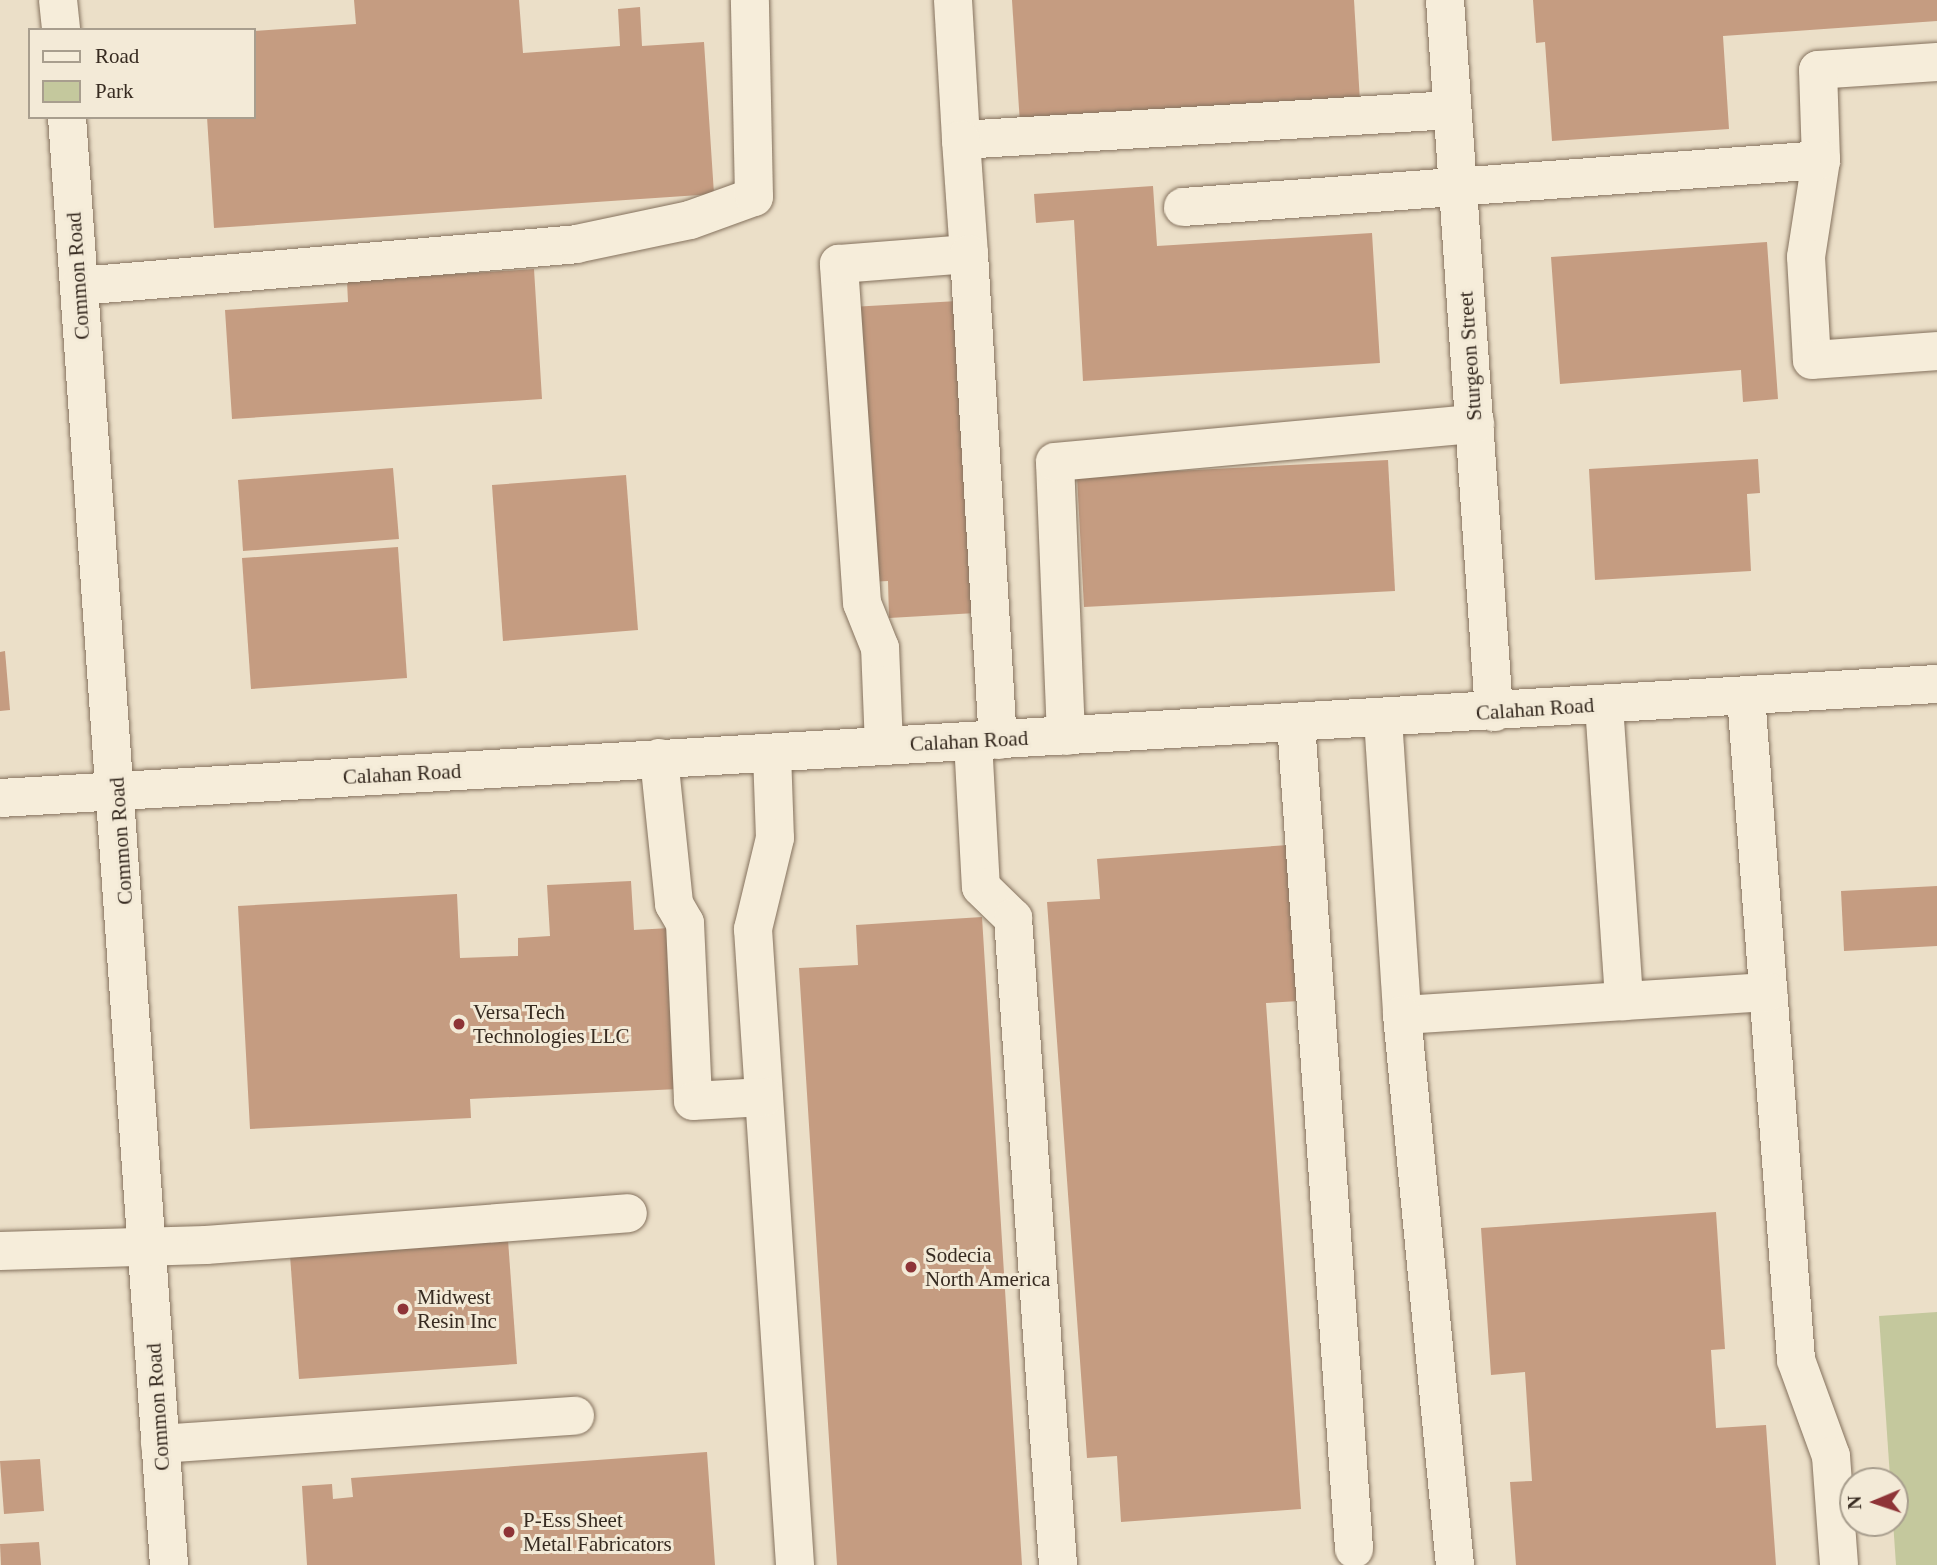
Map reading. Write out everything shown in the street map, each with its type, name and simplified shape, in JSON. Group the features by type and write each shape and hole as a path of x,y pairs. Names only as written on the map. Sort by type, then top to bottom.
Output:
{"street":[{"path":"58,0 61,28"},
{"path":"79,286 576,244 690,220 754,197 750,0"},
{"path":"953,0 969,254 986,740 981,887 1013,918 1058,1565"},
{"name":"Sturgeon Street","path":"1445,0 1494,712"},
{"path":"1937,62 1818,70 1821,160 1806,257 1812,360 1937,351"},
{"path":"961,140 1452,110"},
{"name":"Common Road","path":"67,119 118,791 169,1565"},
{"path":"1183,207 1390,196 1457,183 1821,160"},
{"path":"884,746 880,648 862,603 839,264 969,254"},
{"path":"1066,736 1055,462 1475,424"},
{"name":"Calahan Road","path":"0,798 1937,684"},
{"path":"1746,696 1796,1360 1831,1456 1839,1565"},
{"path":"1604,705 1624,1001"},
{"path":"1383,718 1402,1015 1455,1565"},
{"path":"1296,723 1354,1549"},
{"path":"772,753 775,838 753,929 795,1565"},
{"path":"659,758 674,904 685,923 693,1101 764,1097"},
{"path":"1402,1015 1768,992"},
{"path":"0,1251 146,1244 206,1245 628,1213"},
{"path":"160,1444 575,1416"}],"green space":[{"path":"1937,1312 1937,1565 1896,1565 1894,1537 1909,1537 1909,1467 1889,1467 1879,1316"}],"building":[{"path":"354,0 519,0 523,53 620,46 618,9 640,7 642,46 704,42 714,194 214,228 207,119 256,119 256,31 356,24"},
{"path":"1012,0 1354,0 1360,102 1020,124"},
{"path":"1533,0 1937,0 1937,21 1723,36 1729,129 1552,141 1545,42 1536,43"},
{"path":"1153,186 1157,246 1372,233 1380,363 1083,381 1074,220 1036,223 1034,194"},
{"path":"1767,242 1778,399 1743,402 1741,370 1560,384 1551,257"},
{"path":"534,269 542,399 232,419 225,310 348,302 347,281"},
{"path":"958,301 976,613 889,618 888,581 867,582 851,307"},
{"path":"1758,459 1760,493 1747,494 1751,571 1595,580 1589,469"},
{"path":"1388,460 1395,591 1084,607 1077,476"},
{"path":"393,468 399,539 243,551 238,480"},
{"path":"626,475 638,630 503,641 492,485"},
{"path":"398,547 407,678 251,689 242,558"},
{"path":"5,651 10,710 0,711 0,652"},
{"path":"1288,845 1299,1001 1266,1003 1301,1509 1121,1522 1117,1456 1087,1458 1047,902 1100,899 1097,859"},
{"name":"Versa Tech Technologies LLC","path":"631,881 634,930 670,928 678,1089 470,1099 471,1118 250,1129 238,906 457,894 460,958 518,956 518,938 550,936 547,885"},
{"path":"1937,886 1937,946 1844,951 1841,891"},
{"name":"Sodecia North America","path":"982,917 1022,1565 837,1565 799,968 858,965 856,925"},
{"path":"1716,1212 1725,1349 1711,1350 1716,1428 1766,1425 1776,1565 1516,1565 1510,1482 1532,1481 1525,1372 1491,1375 1481,1228"},
{"name":"Midwest Resin Inc","path":"508,1240 517,1364 299,1379 290,1255"},
{"name":"P-Ess Sheet Metal Fabricators","path":"707,1452 715,1565 307,1565 302,1486 332,1484 333,1499 353,1497 351,1478"},
{"path":"40,1459 44,1511 4,1514 0,1461"},
{"path":"39,1542 41,1565 1,1565 0,1544"}],"place":[{"name":"Versa Tech Technologies LLC","path":"459,1024"},
{"name":"Sodecia North America","path":"911,1267"},
{"name":"Midwest Resin Inc","path":"403,1309"},
{"name":"P-Ess Sheet Metal Fabricators","path":"509,1532"}]}
